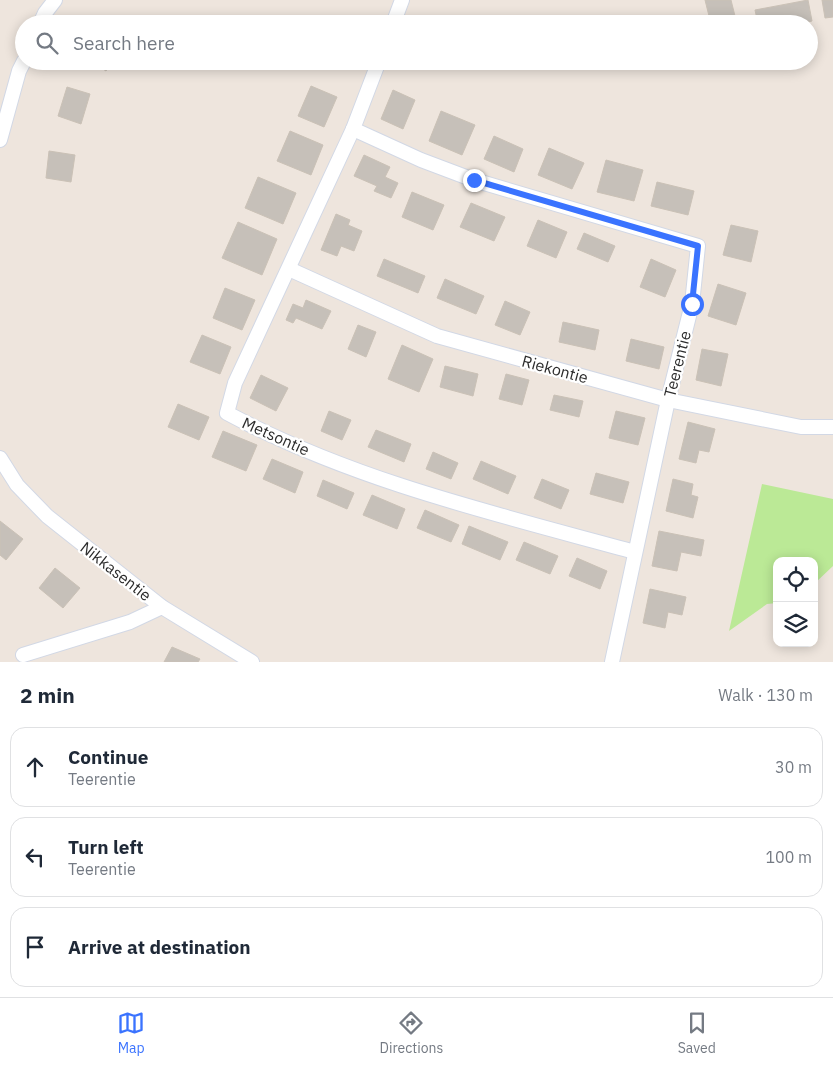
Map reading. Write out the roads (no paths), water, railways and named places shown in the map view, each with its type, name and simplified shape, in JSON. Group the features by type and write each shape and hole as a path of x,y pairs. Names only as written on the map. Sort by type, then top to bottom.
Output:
{"street":[{"path":"44,15 55,0"},
{"path":"396,15 402,0"},
{"path":"0,140 20,70"},
{"name":"Metsontie","path":"376,70 353,129 234,383 227,413 249,425 361,473 468,506 635,552"},
{"name":"Teerentie","path":"353,129 421,160 474,180 698,246 692,304 668,400 612,662"},
{"name":"Riekontie","path":"289,269 437,336 668,400 801,426 833,428"},
{"name":"Nikkasentie","path":"0,458 16,485 47,516 162,607 252,662"},
{"path":"23,655 130,622 162,607"}]}
